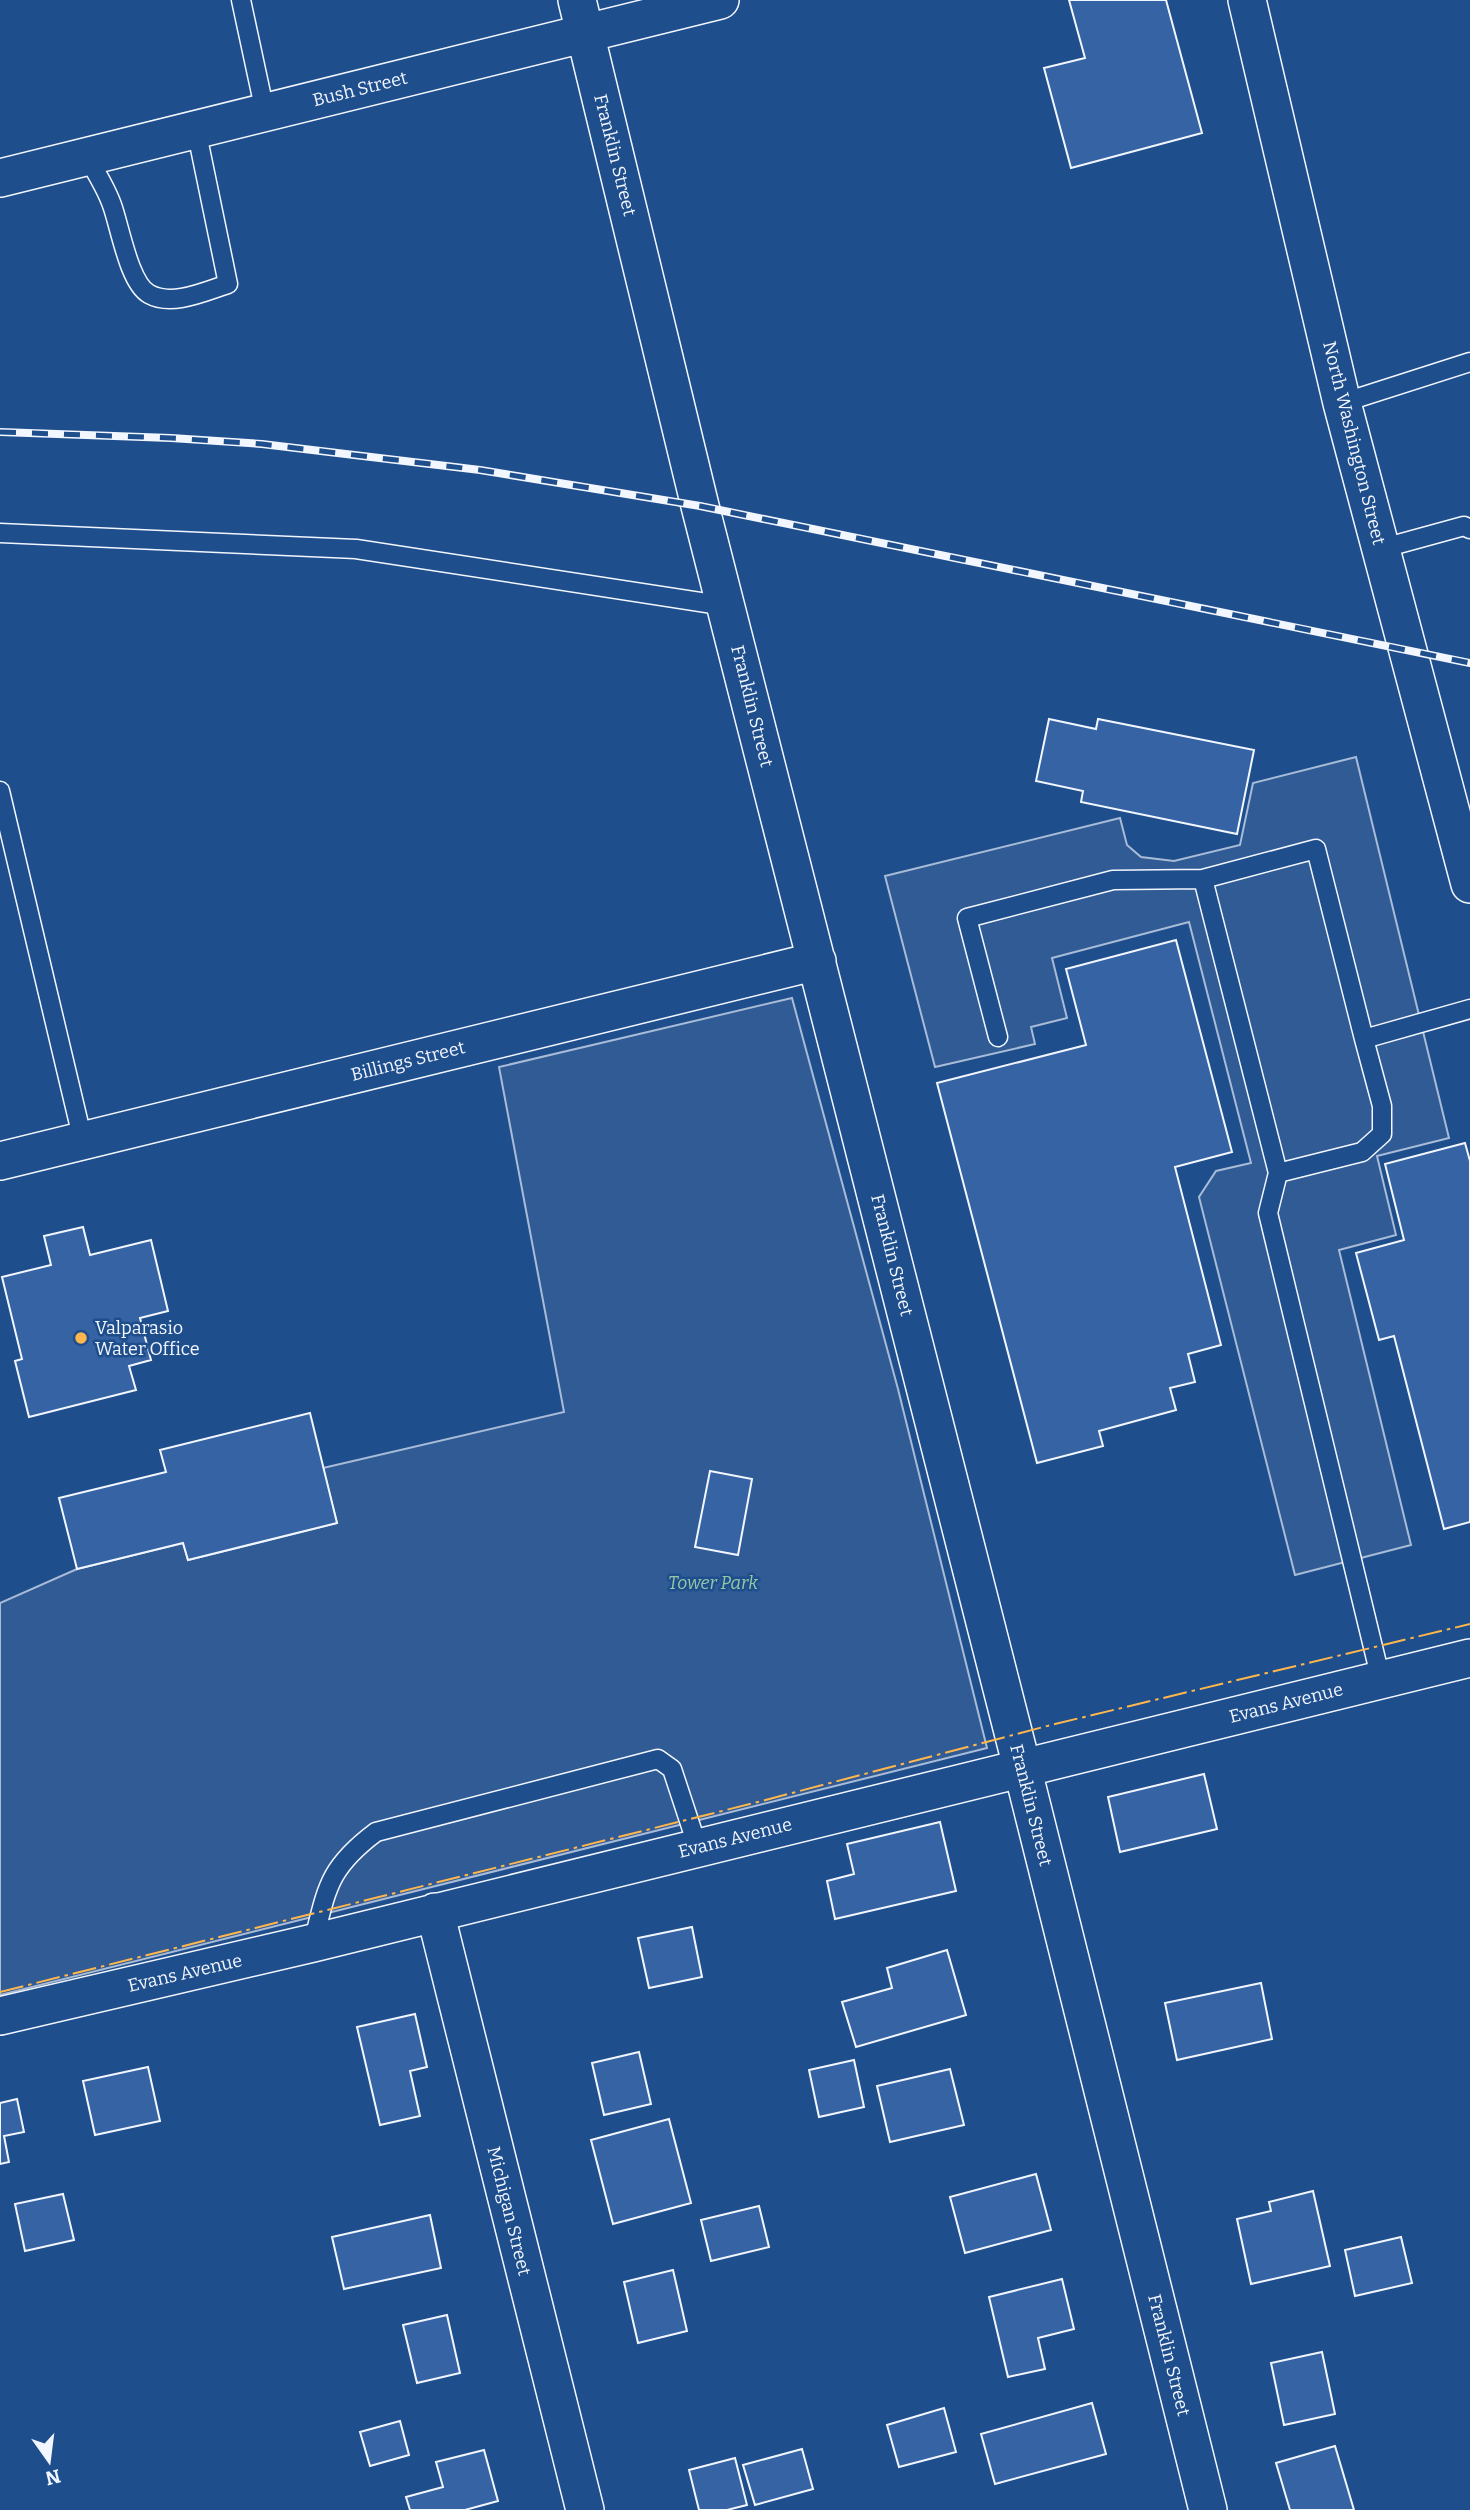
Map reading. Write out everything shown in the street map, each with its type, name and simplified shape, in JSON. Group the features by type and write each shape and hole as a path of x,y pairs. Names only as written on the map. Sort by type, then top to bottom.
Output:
{"street":[{"name":"Bush Street","path":"0,178 265,112 581,16 720,0"},
{"name":"North Washington Street","path":"1247,0 1342,403 1470,884"},
{"name":"Franklin Street","path":"581,16 726,607 1208,2510"},
{"name":"Billings Street","path":"0,1161 817,961"},
{"name":"Evans Avenue","path":"0,2016 313,1943 1470,1658"},
{"name":"Michigan Street","path":"435,1912 585,2510"}],"lane":[{"path":"242,0 265,112"},
{"path":"88,156 112,205 133,275 148,294 169,299 197,294 228,284 196,130"},
{"path":"1342,403 1469,368"},
{"path":"1380,549 1464,526 1470,529"},
{"path":"0,533 356,549 726,607"},
{"path":"0,791 83,1141"},
{"path":"998,1037 967,918 1113,880 1203,879 1315,849 1382,1107 1382,1135 1362,1152 1278,1173"},
{"path":"1203,879 1278,1173 1268,1213 1381,1680"},
{"path":"1364,1039 1470,1009"},
{"path":"313,1943 329,1881 352,1850 376,1832 658,1759 673,1769 698,1847"}],"shaded area":[{"path":"1356,757 1449,1138 1377,1156 1396,1235 1339,1250 1411,1545 1295,1575 1199,1197 1216,1171 1251,1163 1189,922 1052,958 1067,1018 1031,1027 1035,1044 935,1067 885,876 1120,818 1127,845 1141,857 1174,861 1240,845 1253,783"},
{"name":"Tower Park","path":"792,998 898,1389 987,1748 0,1995 0,1603 77,1569 183,1543 188,1560 337,1523 323,1468 564,1412 499,1067"}],"building":[{"path":"1069,0 1166,0 1202,133 1071,168 1044,68 1085,58"},
{"path":"1049,719 1096,729 1098,719 1254,750 1237,834 1081,802 1083,791 1036,781"},
{"path":"1176,940 1232,1152 1175,1167 1221,1345 1188,1354 1195,1382 1170,1388 1176,1410 1099,1431 1103,1446 1037,1463 937,1083 1086,1045 1066,969"},
{"path":"1465,1143 1470,1161 1470,1522 1444,1529 1394,1336 1379,1340 1356,1253 1404,1240 1385,1164"},
{"name":"Valparasio Water Office","path":"83,1227 90,1255 151,1240 168,1311 140,1318 151,1360 129,1366 136,1390 29,1417 15,1361 22,1359 2,1277 51,1265 44,1236"},
{"path":"310,1413 337,1523 188,1560 183,1543 77,1569 59,1498 166,1472 160,1450"},
{"path":"710,1471 752,1479 738,1555 695,1547"},
{"path":"1204,1774 1217,1829 1120,1852 1108,1797"},
{"path":"940,1822 956,1891 835,1919 827,1881 854,1874 847,1844"},
{"path":"692,1927 702,1977 649,1988 638,1938"},
{"path":"947,1950 966,2015 856,2047 842,2002 892,1988 887,1968"},
{"path":"1261,1983 1272,2039 1177,2060 1165,2003"},
{"path":"415,2014 427,2067 410,2071 420,2116 380,2125 357,2027"},
{"path":"639,2052 651,2104 604,2115 592,2063"},
{"path":"854,2060 864,2107 819,2117 809,2070"},
{"path":"148,2067 160,2121 95,2135 83,2081"},
{"path":"950,2069 964,2125 890,2142 877,2086"},
{"path":"17,2099 24,2132 4,2136 9,2162 0,2164 0,2103"},
{"path":"669,2119 691,2203 613,2224 591,2140"},
{"path":"1036,2174 1051,2230 965,2253 950,2197"},
{"path":"1313,2191 1330,2266 1251,2284 1237,2219 1271,2211 1269,2202"},
{"path":"63,2194 74,2240 25,2251 15,2204"},
{"path":"759,2206 769,2247 711,2261 701,2220"},
{"path":"430,2215 441,2268 344,2289 332,2237"},
{"path":"1401,2237 1412,2283 1355,2296 1345,2250"},
{"path":"673,2270 687,2331 638,2343 624,2282"},
{"path":"1062,2279 1074,2329 1038,2338 1045,2369 1008,2377 989,2297"},
{"path":"447,2315 460,2373 417,2383 403,2325"},
{"path":"1322,2352 1335,2414 1284,2425 1271,2363"},
{"path":"1092,2403 1106,2454 995,2484 981,2434"},
{"path":"944,2408 956,2452 899,2467 887,2425"},
{"path":"400,2421 409,2455 370,2466 360,2432"},
{"path":"1335,2446 1354,2510 1290,2510 1276,2463"},
{"path":"802,2449 813,2489 755,2505 743,2465"},
{"path":"484,2450 498,2501 465,2510 410,2510 406,2497 443,2487 436,2462"},
{"path":"735,2458 747,2505 727,2510 699,2510 689,2470"}],"railway":[{"path":"0,432 262,444 480,470 700,506 1470,663"}],"power":[{"path":"0,1992 754,1803 1051,1725 1470,1624"}],"place":[{"name":"Valparasio Water Office","path":"81,1338"}]}
